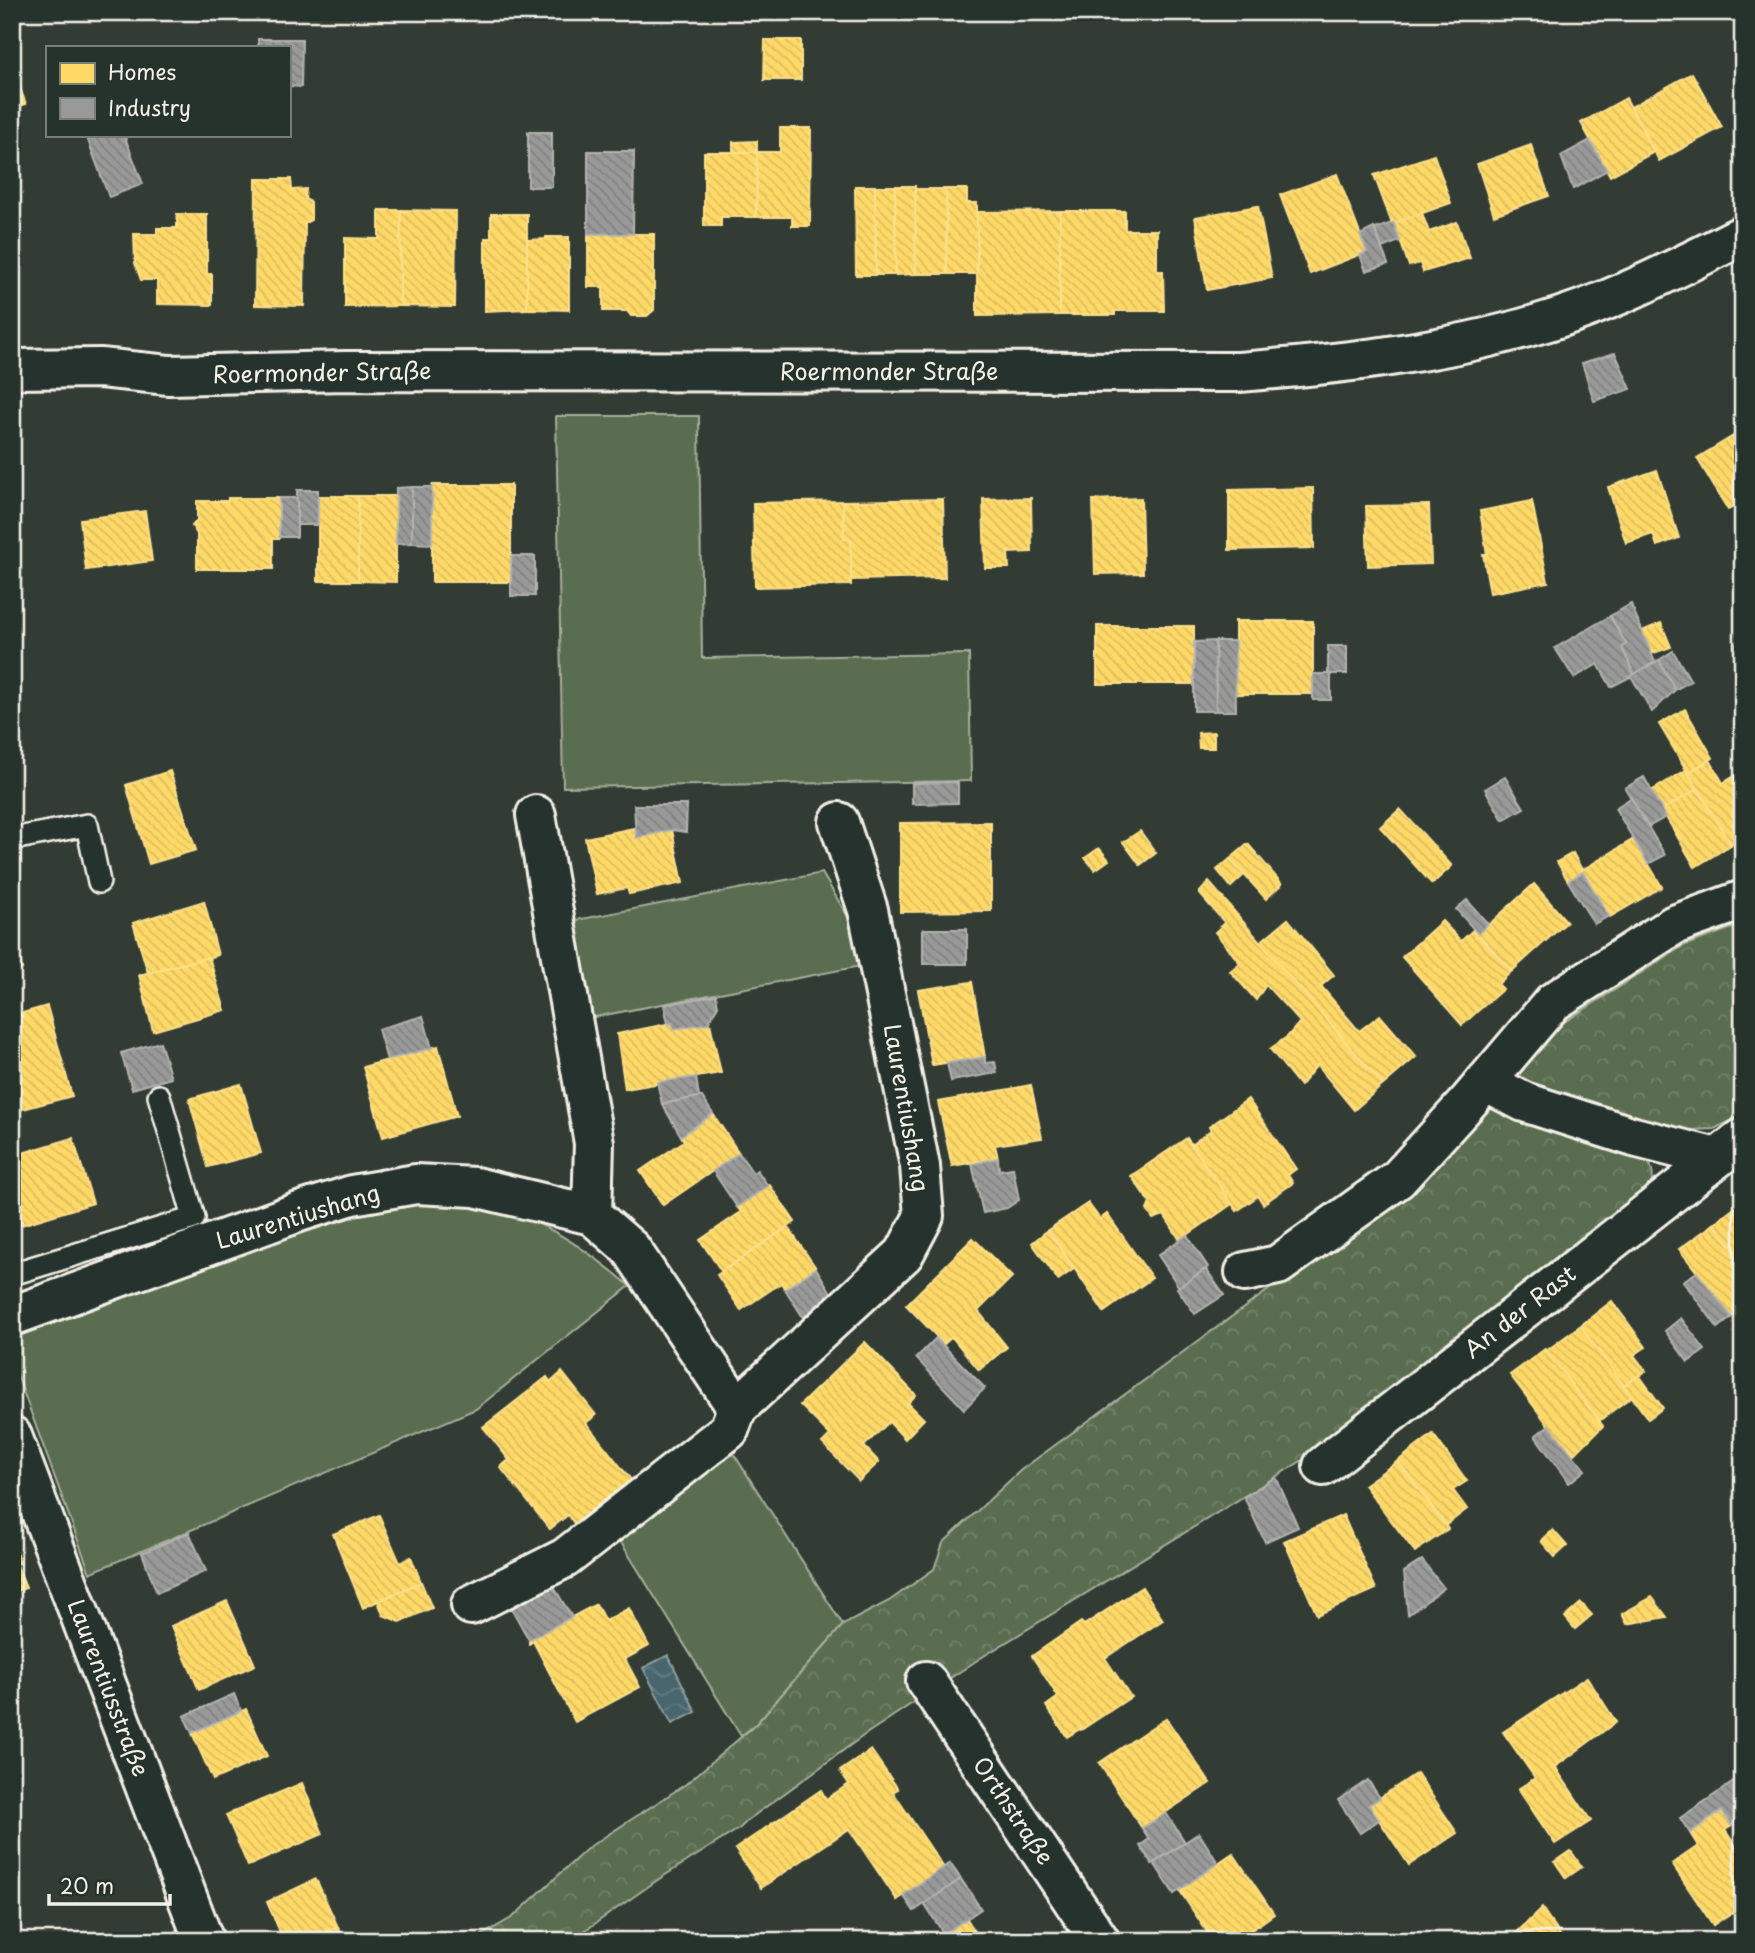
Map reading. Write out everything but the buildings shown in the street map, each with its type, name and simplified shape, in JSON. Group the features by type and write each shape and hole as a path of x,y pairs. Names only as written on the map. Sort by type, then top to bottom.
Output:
{"street":[{"name":"Roermonder Straße","path":"12,369 100,368 169,375 346,371 1251,372 1323,366 1387,356 1467,342 1540,324 1630,290 1743,235"},
{"path":"536,815 594,1143 592,1215"},
{"name":"Laurentiushang","path":"471,1605 565,1558 729,1430 737,1408 904,1254 924,1216 920,1166 868,910 839,822"},
{"path":"1245,1272 1278,1265 1398,1179 1553,1002 1674,925 1743,900"},
{"name":"An der Rast","path":"1485,1082 1524,1102 1634,1137 1730,1148"},
{"name":"An der Rast","path":"1323,1466 1730,1148"},
{"name":"Laurentiushang","path":"12,1317 299,1212 365,1193 416,1184 475,1187 592,1215 631,1250 737,1408"},
{"name":"Laurentiusstraße","path":"12,1436 204,1941"},
{"name":"Orthstraße","path":"926,1681 1100,1941"}],"lane":[{"path":"12,839 87,825 99,881"},
{"path":"12,1274 194,1219 159,1096"}],"green space":[{"path":"556,416 699,416 702,658 969,654 971,781 563,787"},
{"path":"822,873 854,927 861,966 589,1018 571,921"},
{"path":"1743,924 1743,1115 1714,1129 1688,1130 1649,1163 1652,1179 1645,1195 1316,1452 979,1659 863,1736 740,1828 659,1879 570,1941 472,1941 513,1917 589,1847 686,1784 755,1725 843,1625 889,1601 934,1569 943,1543 1021,1470 1407,1189 1479,1121 1563,1023 1683,946"},
{"path":"413,1203 480,1207 520,1216 550,1229 578,1246 630,1286 476,1409 90,1573 12,1361 12,1338 345,1216"},
{"path":"730,1448 843,1625 755,1725 741,1736 617,1536"}],"water":[{"path":"668,1655 696,1712 672,1724 643,1668"}],"railway":[{"path":"1729,12 1743,19"}]}
